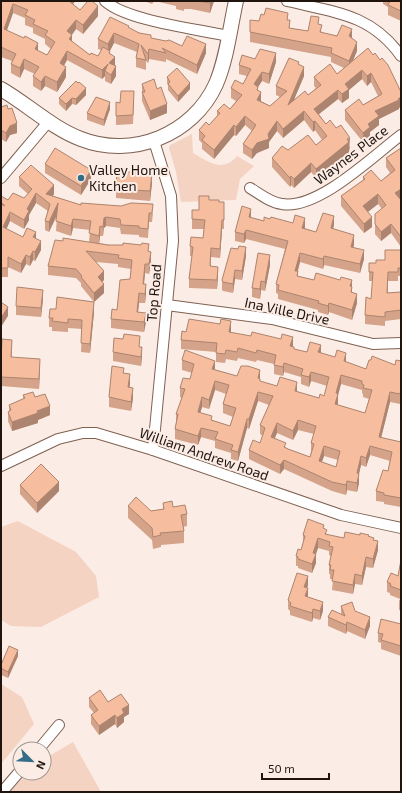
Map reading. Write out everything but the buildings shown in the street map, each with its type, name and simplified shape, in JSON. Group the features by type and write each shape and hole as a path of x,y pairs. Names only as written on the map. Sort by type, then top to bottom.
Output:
{"street":[{"path":"105,1 122,11 138,17 228,36"},
{"path":"1,88 69,134 95,144 129,146 154,141 180,126 203,105 219,75 236,1"},
{"path":"287,1 351,16 362,21 390,40 401,56"},
{"path":"1,178 49,121"},
{"name":"Waynes Place","path":"250,188 282,204 301,204 328,192 401,135"},
{"name":"Top Road","path":"153,450 173,241 173,216 167,180 154,141"},
{"name":"Ina Ville Drive","path":"167,305 272,319 373,344 401,343"},
{"name":"William Andrew Road","path":"1,466 58,439 83,433 106,435 341,515 401,528"},
{"path":"45,741 58,725"},
{"path":"2,792 12,780"}],"shaded area":[{"path":"192,134 193,153 205,160 221,165 226,164 237,156 254,166 240,179 236,200 181,202 176,172 169,148 170,145"},
{"path":"18,521 76,552 96,576 99,597 41,627 11,626 1,620 1,527"},
{"path":"1,684 22,697 34,724 20,741 12,741 12,751 1,764"},
{"path":"73,742 101,792 9,792 20,781 52,781 52,754"}],"place":[{"name":"Valley Home Kitchen","path":"81,178"}]}
